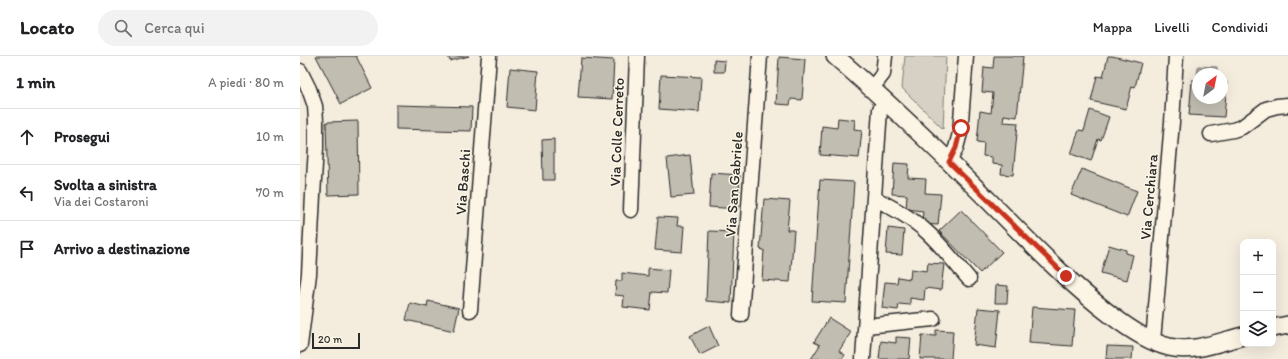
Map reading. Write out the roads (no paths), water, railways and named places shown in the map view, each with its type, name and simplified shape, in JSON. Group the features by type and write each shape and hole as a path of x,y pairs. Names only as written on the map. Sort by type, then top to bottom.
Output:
{"street":[{"name":"Via Baschi","path":"470,310 489,56"},
{"name":"Via Colle Cerreto","path":"631,210 637,56"},
{"name":"Via San Gabriele","path":"741,315 760,56"},
{"path":"835,56 872,88 1082,291 1120,322 1153,341 1169,347 1186,349 1240,337"},
{"path":"872,88 883,74 885,56"},
{"path":"949,162 956,148 960,133 966,56"},
{"name":"Via Cerchiara","path":"1153,341 1172,130 1176,56"},
{"path":"300,71 312,97 316,121 316,148 309,274 300,345"},
{"path":"863,359 880,109 886,102"},
{"path":"1211,134 1242,127 1266,109 1288,105"},
{"path":"874,198 897,210 922,228 939,244 969,279"},
{"path":"866,326 933,318"},
{"path":"1276,327 1288,325"}]}
